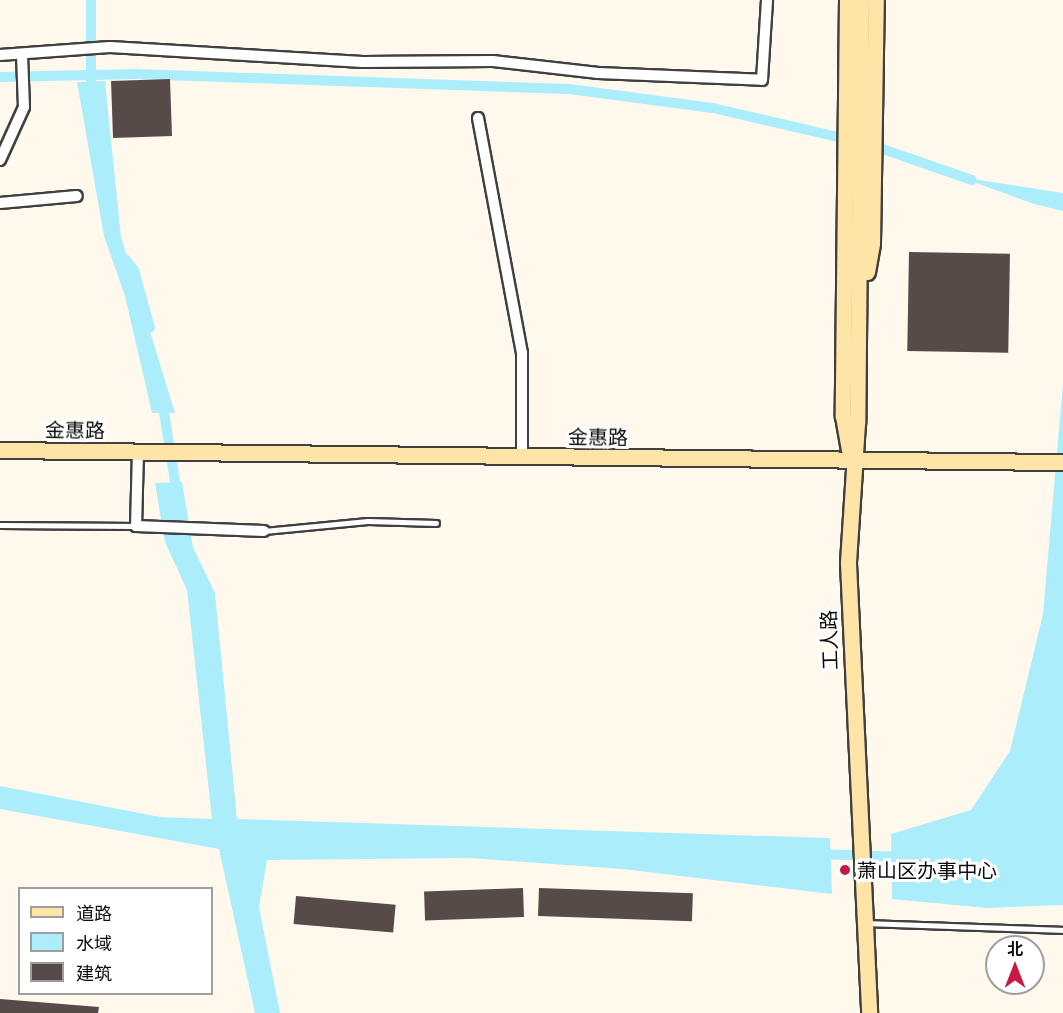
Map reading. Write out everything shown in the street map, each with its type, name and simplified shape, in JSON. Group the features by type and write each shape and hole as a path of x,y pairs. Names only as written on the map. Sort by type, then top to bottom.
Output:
{"main road":[{"path":"841,0 837,262 852,314"},
{"path":"847,0 853,236"},
{"path":"853,236 861,0"},
{"path":"852,314 872,243 876,0"},
{"name":"工人路","path":"853,236 850,658 862,818 866,923"},
{"name":"金惠路","path":"0,450 1063,462"},
{"path":"866,923 869,1013"}],"street":[{"path":"0,55 63,48 110,47 363,62 493,61 598,73 762,80 767,0"},
{"path":"0,160 24,106 22,54"},
{"path":"478,118 522,353 522,457"},
{"path":"0,203 77,196"},
{"path":"144,452 136,526 264,531"}],"lane":[{"path":"264,531 368,521 436,523"},
{"path":"0,525 136,526"},
{"path":"866,923 1063,930"}],"water":[{"path":"105,81 121,237 175,413 152,413 125,296 104,236 77,82"},
{"path":"960,177 1063,193 1063,211 1034,204"},
{"path":"1063,384 1063,905 987,908 892,899 891,834 971,810 1010,751 1043,614"},
{"path":"182,482 193,547 215,593 237,819 830,838 832,894 622,869 470,858 267,860 259,907 280,1013 255,1013 219,849 0,809 0,786 160,817 212,819 187,590 165,542 155,483"}],"building":[{"path":"170,79 172,136 113,138 111,81"},
{"path":"909,252 1010,254 1008,353 907,351"},
{"path":"523,888 524,917 425,920 424,891"},
{"path":"539,888 693,893 692,921 538,916"},
{"path":"296,896 396,905 393,933 294,924"},
{"path":"0,999 99,1007 98,1013 0,1013"}],"waterway":[{"path":"91,0 91,85"},
{"path":"0,77 136,74 569,89 713,108 850,140"},
{"path":"868,144 972,180"},
{"path":"125,259 134,270 150,328"},
{"path":"162,400 177,494"},
{"path":"816,854 906,857"}],"place":[{"name":"萧山区办事中心","path":"845,870"}]}
